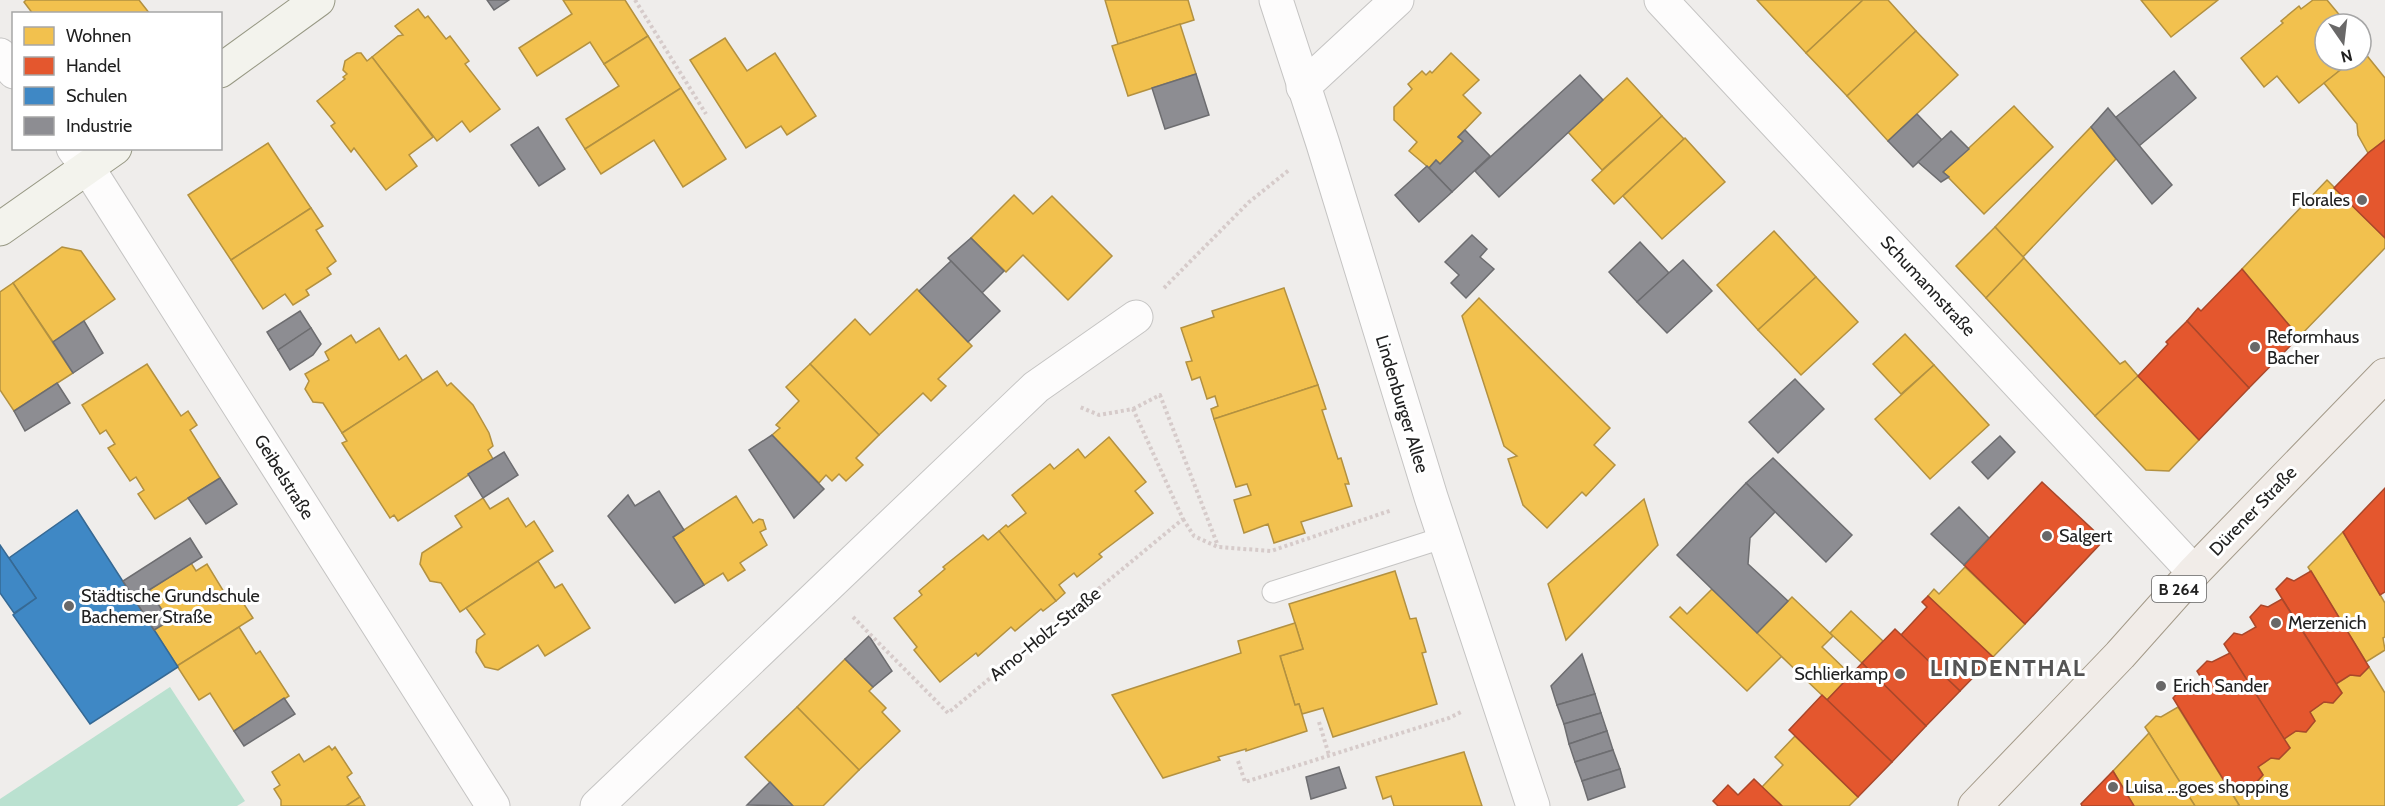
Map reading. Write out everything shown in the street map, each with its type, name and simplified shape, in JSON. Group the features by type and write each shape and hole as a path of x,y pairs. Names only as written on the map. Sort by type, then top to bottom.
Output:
{"main road":[{"name":"Dürener Straße","path":"1975,806 2120,655 2194,572 2385,375"}],"street":[{"path":"222,70 318,0"},
{"name":"Lindenburger Allee","path":"1276,0 1323,144 1431,497 1533,806"},
{"path":"1303,87 1397,0"},
{"name":"Schumannstraße","path":"1661,0 2194,572"},
{"path":"0,55 12,70"},
{"path":"0,229 81,158 108,150"},
{"name":"Geibelstraße","path":"81,158 493,806"},
{"path":"597,806 1036,387 1136,317"}],"lane":[{"path":"1273,592 1445,537"}],"path":[{"path":"635,0 706,114"},
{"path":"1136,317 1249,202 1323,144"},
{"path":"1036,387 1099,415 1133,409 1160,395 1218,547"},
{"path":"1133,409 1194,536 1218,547 1271,551 1431,497"},
{"name":"Arno-Holz-Straße","path":"824,588 948,713 1184,519"},
{"path":"1238,761 1245,782 1449,718 1497,695"},
{"path":"1319,722 1329,755"}],"green space":[{"path":"170,687 245,801 237,806 0,806 0,799"}],"building: Wohnen":[{"path":"26,0 139,0 148,12 32,12 24,2"},
{"path":"563,0 625,0 648,36 604,64 590,42 537,76 519,48 572,14"},
{"path":"1105,0 1188,0 1194,20 1118,44"},
{"path":"1757,0 1863,0 1806,53"},
{"path":"1863,0 1888,0 1916,31 1847,96 1806,53"},
{"path":"2141,0 2218,0 2171,37"},
{"path":"2313,0 2327,0 2337,12 2313,12 2313,72 2338,72 2299,103 2277,76 2264,87 2241,58 2283,23 2281,21 2299,6 2301,9"},
{"path":"418,9 425,18 428,16 446,39 450,36 469,61 465,64 500,109 470,132 462,121 437,141 372,57 398,36 403,35 395,26"},
{"path":"1180,24 1196,74 1128,96 1112,46"},
{"path":"1916,31 1958,75 1888,141 1847,96"},
{"path":"648,36 681,88 585,149 566,119 619,86 604,64"},
{"path":"725,38 747,71 775,53 816,116 787,135 781,126 746,148 690,60"},
{"path":"361,53 367,61 372,57 433,137 409,155 417,166 386,190 354,148 351,152 331,126 335,123 317,101 345,79 343,77 347,74 343,70 345,61"},
{"path":"1451,53 1479,80 1463,95 1481,113 1458,137 1463,141 1440,164 1436,160 1429,168 1409,151 1417,142 1394,120 1394,107 1412,89 1408,84 1422,71 1426,75 1430,71 1432,73"},
{"path":"2373,63 2385,78 2385,140 2368,153 2358,135 2357,124 2324,83 2338,72 2373,72"},
{"path":"1627,78 1662,116 1602,170 1568,132"},
{"path":"681,88 726,159 683,187 654,140 601,174 585,149"},
{"path":"2014,106 2053,147 1984,214 1943,172"},
{"path":"1662,116 1684,139 1614,204 1592,180"},
{"path":"2091,127 2116,159 2023,257 1995,227"},
{"path":"1685,138 1725,182 1662,239 1623,196"},
{"path":"268,143 311,208 231,260 188,195"},
{"path":"2327,180 2385,238 2385,248 2299,337 2242,269"},
{"path":"1014,195 1033,214 1052,196 1112,256 1068,300 1023,255 1006,272 971,238"},
{"path":"311,208 323,226 316,230 336,261 327,268 331,274 306,290 309,295 293,305 285,294 263,309 231,260"},
{"path":"1995,227 2024,258 1986,298 1956,266"},
{"path":"1774,231 1816,277 1758,330 1717,285"},
{"path":"62,247 81,251 115,299 53,342 13,283"},
{"path":"2024,258 2120,364 2125,361 2138,376 2095,416 1986,298"},
{"path":"1816,277 1858,322 1801,375 1758,330"},
{"path":"13,283 73,373 14,411 0,390 0,292"},
{"path":"1284,288 1318,385 1214,419 1211,409 1218,406 1215,396 1207,399 1200,377 1192,380 1186,362 1192,361 1181,328 1214,317 1212,311"},
{"path":"917,289 972,346 938,379 946,386 931,401 923,393 879,435 810,364 855,319 870,335"},
{"path":"1479,298 1610,428 1594,445 1615,465 1586,496 1582,492 1547,528 1523,505 1508,459 1517,456 1504,446 1462,316"},
{"path":"379,328 399,360 406,355 423,381 342,433 323,403 313,402 305,389 309,381 305,374 329,360 325,352 351,335 356,343"},
{"path":"1905,334 1934,365 1901,394 1873,364"},
{"path":"147,364 181,416 188,411 197,425 190,430 220,478 155,519 138,494 144,490 136,477 130,481 108,448 115,444 106,430 100,434 82,405"},
{"path":"810,364 879,435 856,458 863,465 846,481 839,474 832,481 826,475 819,483 772,435 780,428 776,425 799,401 786,387"},
{"path":"1934,365 1989,425 1930,479 1875,419"},
{"path":"437,371 447,386 451,383 473,405 489,433 493,446 488,450 493,459 398,521 394,515 390,518 342,443 347,441 342,433"},
{"path":"2138,376 2199,440 2169,471 2146,470 2095,416"},
{"path":"1318,385 1326,409 1322,410 1349,484 1345,484 1352,506 1301,522 1305,533 1274,543 1268,524 1244,533 1234,500 1251,495 1247,484 1236,487 1214,419"},
{"path":"1109,437 1146,482 1135,491 1153,513 1099,554 1102,557 1077,577 1074,573 1059,585 1065,593 1056,601 999,531 1026,513 1012,495 1050,464 1054,469 1078,449 1085,458"},
{"path":"736,496 753,523 759,519 763,520 766,529 760,532 767,545 740,563 745,570 728,581 723,573 704,585 673,537"},
{"path":"483,498 490,509 508,498 526,527 534,521 553,551 460,612 441,583 430,581 420,564 422,553 462,527 455,516"},
{"path":"1644,499 1658,545 1566,640 1548,584"},
{"path":"999,531 1056,601 1043,611 1041,609 1015,631 1011,627 978,656 976,653 940,682 914,650 917,647 894,618 922,595 919,591 945,569 943,567 983,535 988,540"},
{"path":"2343,532 2385,603 2385,637 2383,638 2385,650 2366,662 2308,567"},
{"path":"538,561 555,588 562,584 590,628 545,656 538,645 498,670 485,667 476,652 477,640 485,634 466,608"},
{"path":"191,563 196,571 207,564 227,597 236,592 253,618 177,666 154,630 169,621 149,590"},
{"path":"1965,567 2025,624 1993,657 1928,596 1934,589 1939,594"},
{"path":"1395,571 1410,619 1416,618 1426,652 1422,653 1437,704 1333,737 1323,708 1302,714 1299,704 1295,705 1280,656 1303,649 1289,604"},
{"path":"1712,589 1782,656 1747,691 1670,617 1680,607 1687,614"},
{"path":"1792,597 1833,636 1822,647 1851,675 1827,700 1757,633"},
{"path":"1851,611 1883,641 1862,663 1830,633"},
{"path":"1295,623 1303,649 1280,656 1295,705 1299,704 1307,731 1246,751 1246,749 1218,757 1220,760 1163,778 1112,695 1241,653 1238,641"},
{"path":"239,627 256,654 260,651 289,696 234,731 210,693 199,700 177,666"},
{"path":"845,659 873,687 869,691 886,708 882,712 900,731 859,770 797,707"},
{"path":"2369,667 2385,693 2385,806 2237,806 2239,805 2233,795 2249,785 2251,788 2263,775 2258,767 2271,758 2279,759 2290,748 2284,739 2296,731 2306,732 2315,721 2310,712 2324,702 2333,703 2342,693 2336,684 2350,675 2360,676"},
{"path":"797,707 859,770 823,806 793,806 745,757"},
{"path":"2178,707 2239,805 2195,806 2145,727 2156,716 2161,717"},
{"path":"2149,733 2195,806 2134,806 2113,771"},
{"path":"1795,736 1858,797 1849,806 1782,806 1762,787 1783,765 1775,757"},
{"path":"329,746 332,750 335,747 352,773 347,777 360,797 346,806 281,806 281,800 274,789 280,785 272,772 299,754 304,762"},
{"path":"1464,752 1482,806 1394,806 1391,796 1383,799 1376,777"},
{"path":"360,797 365,806 346,806"}],"building: Handel":[{"path":"2385,140 2385,238 2334,188 2368,153"},
{"path":"2242,269 2299,337 2249,388 2187,321 2198,308 2201,311"},
{"path":"2187,321 2249,388 2199,440 2138,376"},
{"path":"2042,482 2104,540 2025,624 1964,565"},
{"path":"2385,488 2385,592 2380,595 2343,532"},
{"path":"2311,571 2369,667 2360,676 2350,675 2336,684 2276,589 2287,578 2294,581"},
{"path":"1928,596 1993,657 1960,691 1901,635 1927,607 1922,602"},
{"path":"2282,599 2342,693 2333,703 2324,702 2310,712 2315,721 2306,732 2296,731 2284,739 2224,644 2234,633 2242,635 2256,627 2250,617 2261,605 2268,607"},
{"path":"1895,629 1960,691 1926,726 1862,663"},
{"path":"2230,653 2290,748 2279,759 2271,758 2258,767 2263,775 2251,788 2249,785 2233,795 2173,698 2182,688 2188,689 2203,681 2197,671 2207,661 2212,662"},
{"path":"1862,663 1926,726 1892,762 1827,700"},
{"path":"1822,695 1892,762 1858,797 1789,730"},
{"path":"2113,771 2134,806 2082,806 2081,804"},
{"path":"1754,779 1782,806 1718,806 1713,801 1728,785 1738,795"}],"building: Schulen":[{"path":"77,510 178,667 90,724 13,615 36,598 9,558"},
{"path":"0,545 36,598 14,613 0,593"}],"building: Industrie":[{"path":"487,0 509,0 494,10"},
{"path":"2174,71 2196,98 2139,146 2116,117"},
{"path":"1196,74 1209,115 1165,129 1152,88"},
{"path":"1580,75 1603,100 1499,197 1475,171"},
{"path":"2108,108 2172,185 2152,204 2091,127"},
{"path":"1917,114 1942,140 1913,167 1888,141"},
{"path":"538,127 565,169 539,186 511,145"},
{"path":"1465,130 1490,156 1452,192 1429,168 1436,160 1440,164 1463,141 1458,137"},
{"path":"1951,131 1969,149 1943,172 1949,177 1941,182 1918,162"},
{"path":"1427,166 1452,192 1419,222 1395,195"},
{"path":"1472,235 1487,249 1480,257 1494,269 1466,298 1451,283 1459,275 1445,262"},
{"path":"971,238 1004,271 982,293 948,258"},
{"path":"1640,242 1669,273 1637,302 1609,272"},
{"path":"1683,260 1712,291 1667,333 1637,302"},
{"path":"951,261 1000,311 968,342 919,291"},
{"path":"300,311 311,328 278,350 267,332"},
{"path":"84,321 103,353 73,373 53,342"},
{"path":"311,328 321,344 313,355 290,370 278,350"},
{"path":"1795,379 1824,409 1778,453 1749,422"},
{"path":"57,383 70,403 25,431 14,411"},
{"path":"772,435 824,489 794,518 749,450"},
{"path":"2000,436 2015,452 1988,479 1972,462"},
{"path":"504,452 518,475 483,498 468,474"},
{"path":"1773,458 1852,535 1826,562 1746,483"},
{"path":"220,478 237,504 206,524 188,498"},
{"path":"1746,483 1775,512 1750,538 1748,564 1788,601 1757,633 1677,555"},
{"path":"659,491 684,530 673,537 704,585 675,603 608,516 628,495 635,506"},
{"path":"1959,507 1989,538 1964,565 1931,534"},
{"path":"190,538 202,557 149,590 169,621 154,630 123,581"},
{"path":"869,636 892,671 873,687 845,659"},
{"path":"1582,654 1595,694 1557,705 1551,686"},
{"path":"1595,694 1601,713 1564,724 1557,705"},
{"path":"284,698 295,714 244,746 234,731"},
{"path":"1601,713 1607,731 1569,744 1564,724"},
{"path":"1607,731 1613,750 1575,762 1569,744"},
{"path":"1613,750 1620,769 1582,781 1575,762"},
{"path":"1339,767 1346,788 1311,799 1306,777"},
{"path":"1620,769 1625,787 1588,800 1582,781"},
{"path":"770,782 793,806 747,805"}],"place":[{"name":"Florales","path":"2362,200"},
{"name":"Reformhaus Bacher","path":"2255,347"},
{"name":"Salgert","path":"2047,536"},
{"name":"Städtische Grundschule Bachemer Straße","path":"69,606"},
{"name":"Merzenich","path":"2276,623"},
{"name":"Schlierkamp","path":"1900,674"},
{"name":"Erich Sander","path":"2161,686"},
{"name":"Luisa ...goes shopping","path":"2113,787"}],"district":[{"name":"LINDENTHAL","path":"2008,668"}]}
